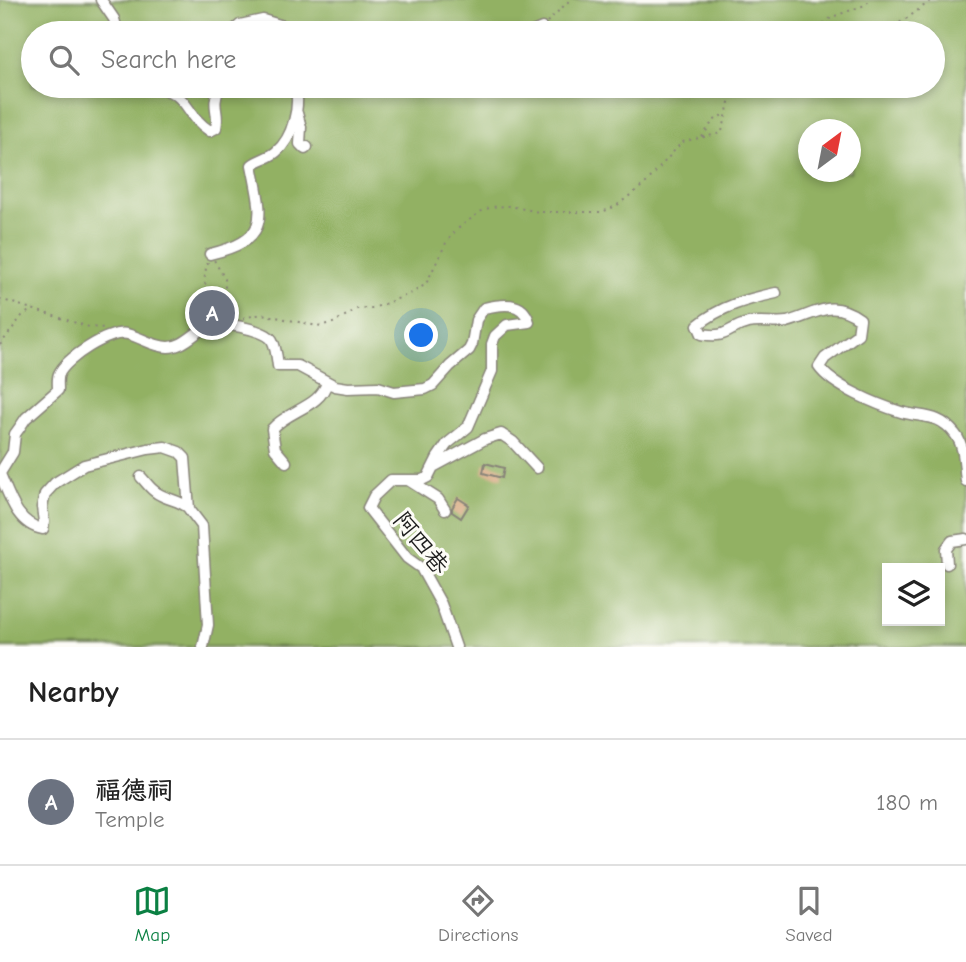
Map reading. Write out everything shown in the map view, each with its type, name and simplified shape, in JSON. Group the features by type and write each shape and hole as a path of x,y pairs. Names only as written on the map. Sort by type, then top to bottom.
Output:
{"lane":[{"path":"101,0 115,21"},
{"path":"180,98 197,120 210,131 216,128 218,121 214,106 216,98"},
{"path":"211,254 233,249 251,237 260,217 259,192 252,164 277,152 281,147 294,122 298,98"},
{"path":"297,111 300,144 305,149 307,147"},
{"path":"776,293 732,305 703,321 698,330 702,334 723,335 748,323 785,322 820,308 852,313 860,318 858,334 825,358 819,367 824,375 902,412 929,415 944,423 957,435 962,449 966,481"},
{"path":"189,509 185,458 179,452 165,447 84,465 55,483 45,494 42,507 43,529 25,522 10,498 0,473 13,452 15,434 26,418 58,390 58,375 63,368 90,346 116,334 125,333 160,346 171,347 188,340 206,327 221,324 265,334 273,342 278,366 298,366 327,382 348,388 379,387 394,392 425,389 433,385 469,350 476,320 484,309 505,304 525,312 529,322 508,325 495,336 492,344 492,372 468,427 447,444 428,477 422,480 404,480"},
{"path":"286,462 275,449 272,429 287,415 325,393 327,382"},
{"path":"433,467 485,439 500,434 513,442 537,468"},
{"path":"141,477 157,494 180,501 202,526 208,625 203,647"},
{"name":"阿四巷","path":"404,480 391,480 374,496 368,508 407,558 421,568 441,604 456,647"},
{"path":"404,480 438,499 445,510"},
{"path":"947,564 946,549 952,541 966,539"}],"path":[{"path":"547,21 570,0"},
{"path":"827,21 865,5 870,0"},
{"path":"902,21 933,0"},
{"path":"236,319 262,314 317,326 333,323 357,309 373,308 412,293 426,284 446,243 456,230 491,207 509,206 539,212 602,212 616,206 646,183 682,142 721,133 730,98"},
{"path":"702,137 713,121 725,113"},
{"path":"211,254 225,279 225,290 211,302"},
{"path":"211,254 204,271 204,289 221,314 230,315 221,324"},
{"path":"0,299 89,327 107,328"},
{"path":"0,345 22,316 31,310"}],"green space":[{"path":"0,0 966,0 966,647 0,647"}],"building":[{"path":"485,463 504,468 502,478 483,473"},
{"path":"458,498 469,505 461,518 452,512"}],"place":[{"name":"福德祠","path":"212,313"}]}
